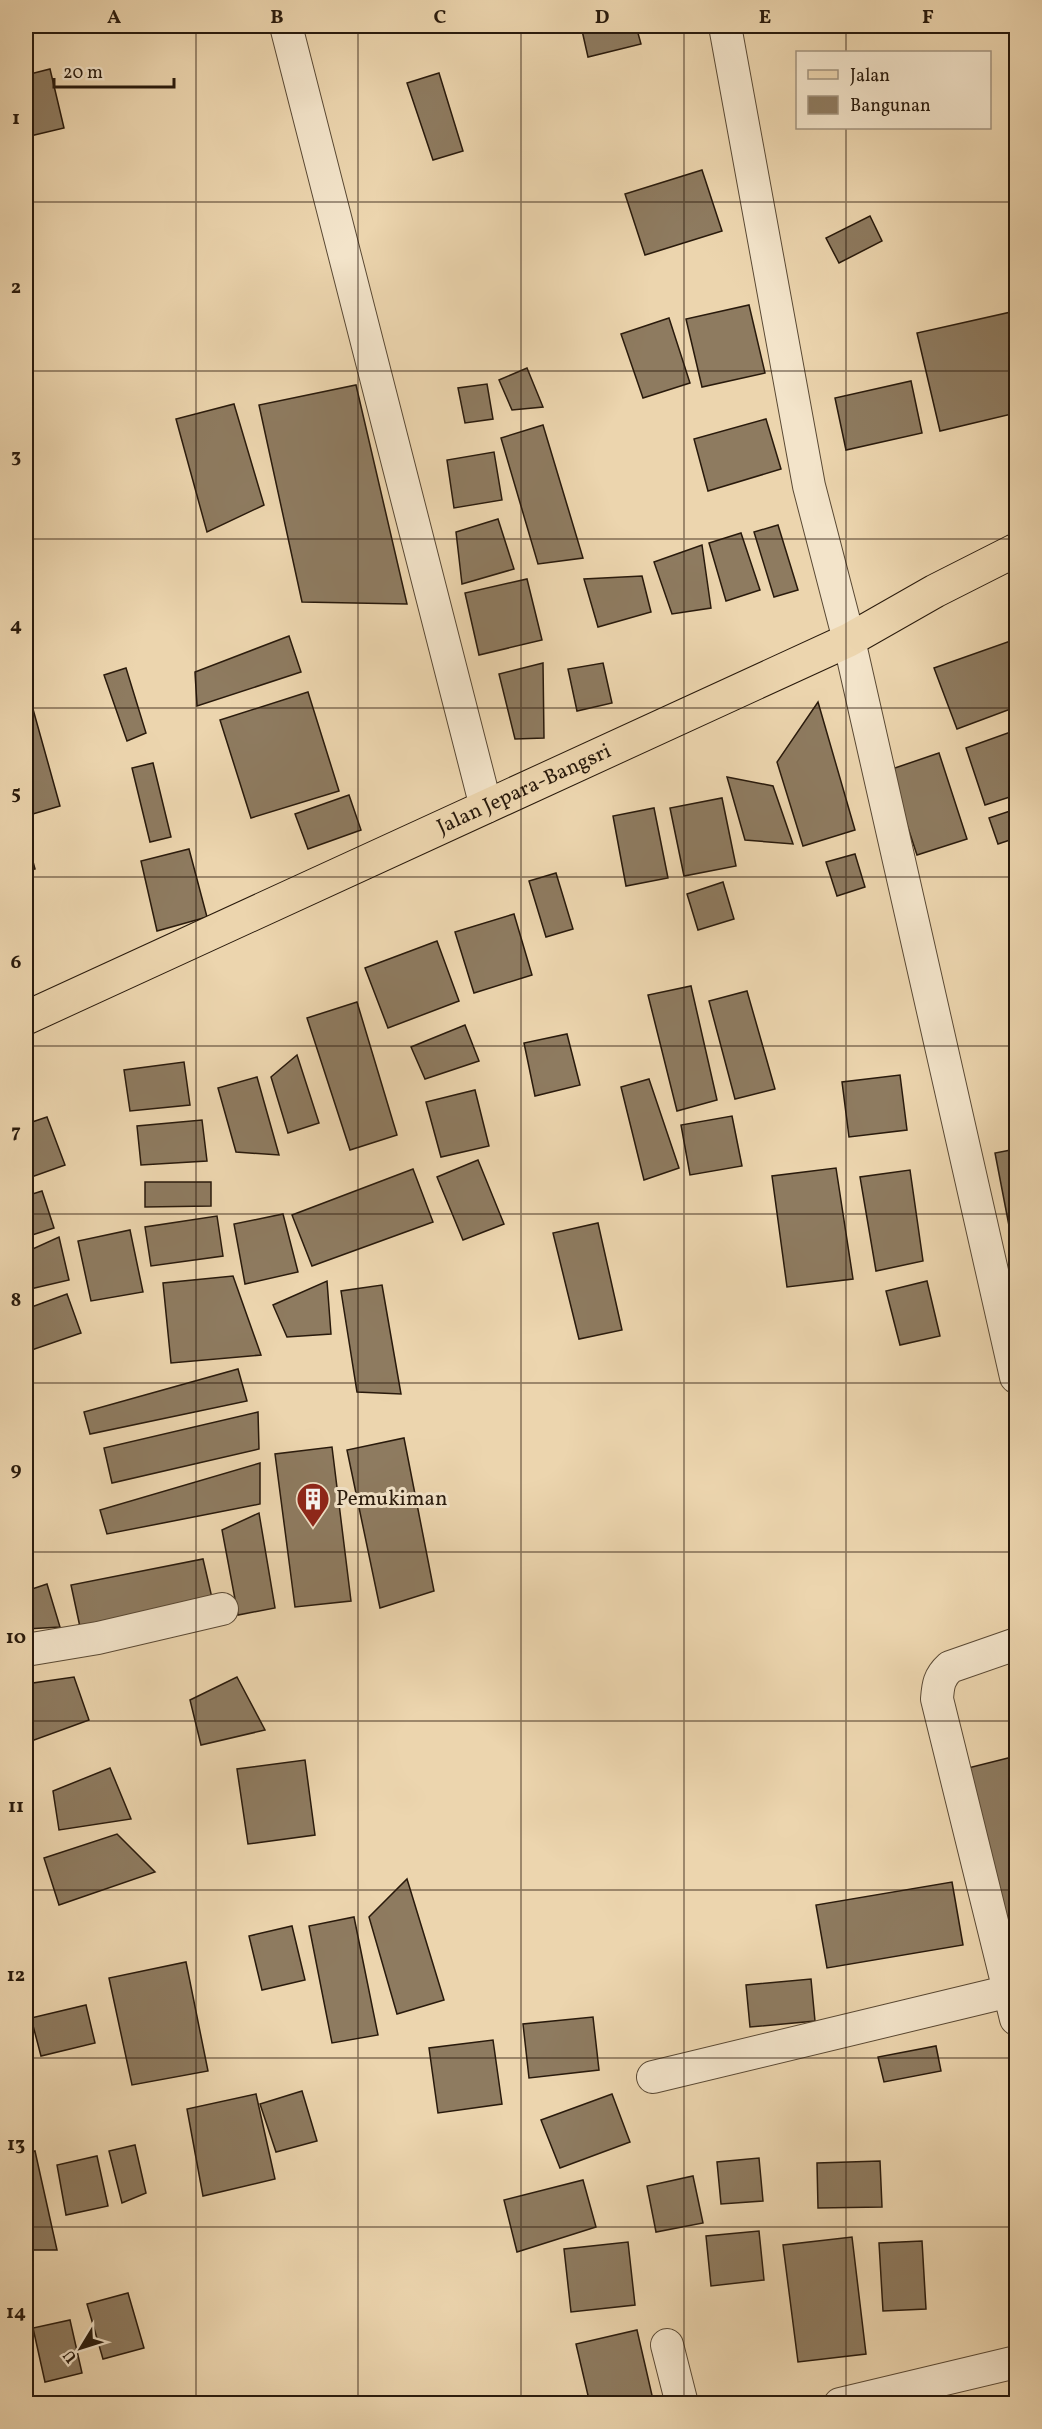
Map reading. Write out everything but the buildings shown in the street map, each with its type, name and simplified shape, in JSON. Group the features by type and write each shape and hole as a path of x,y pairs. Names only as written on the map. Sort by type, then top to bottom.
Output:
{"main road":[{"name":"Jalan Jepara-Bangsri","path":"26,1018 849,640 935,591 1017,550"}],"street":[{"path":"286,26 486,807"},
{"path":"725,26 809,486 849,640 1017,1377"},
{"path":"26,1650 98,1638 222,1609"},
{"path":"652,2077 1013,2005 937,1699 938,1682 942,1673 950,1667 1017,1644"},
{"path":"667,2345 682,2403"},
{"path":"840,2403 1017,2362"}],"place":[{"name":"Pemukiman","path":"313,1528"}]}
